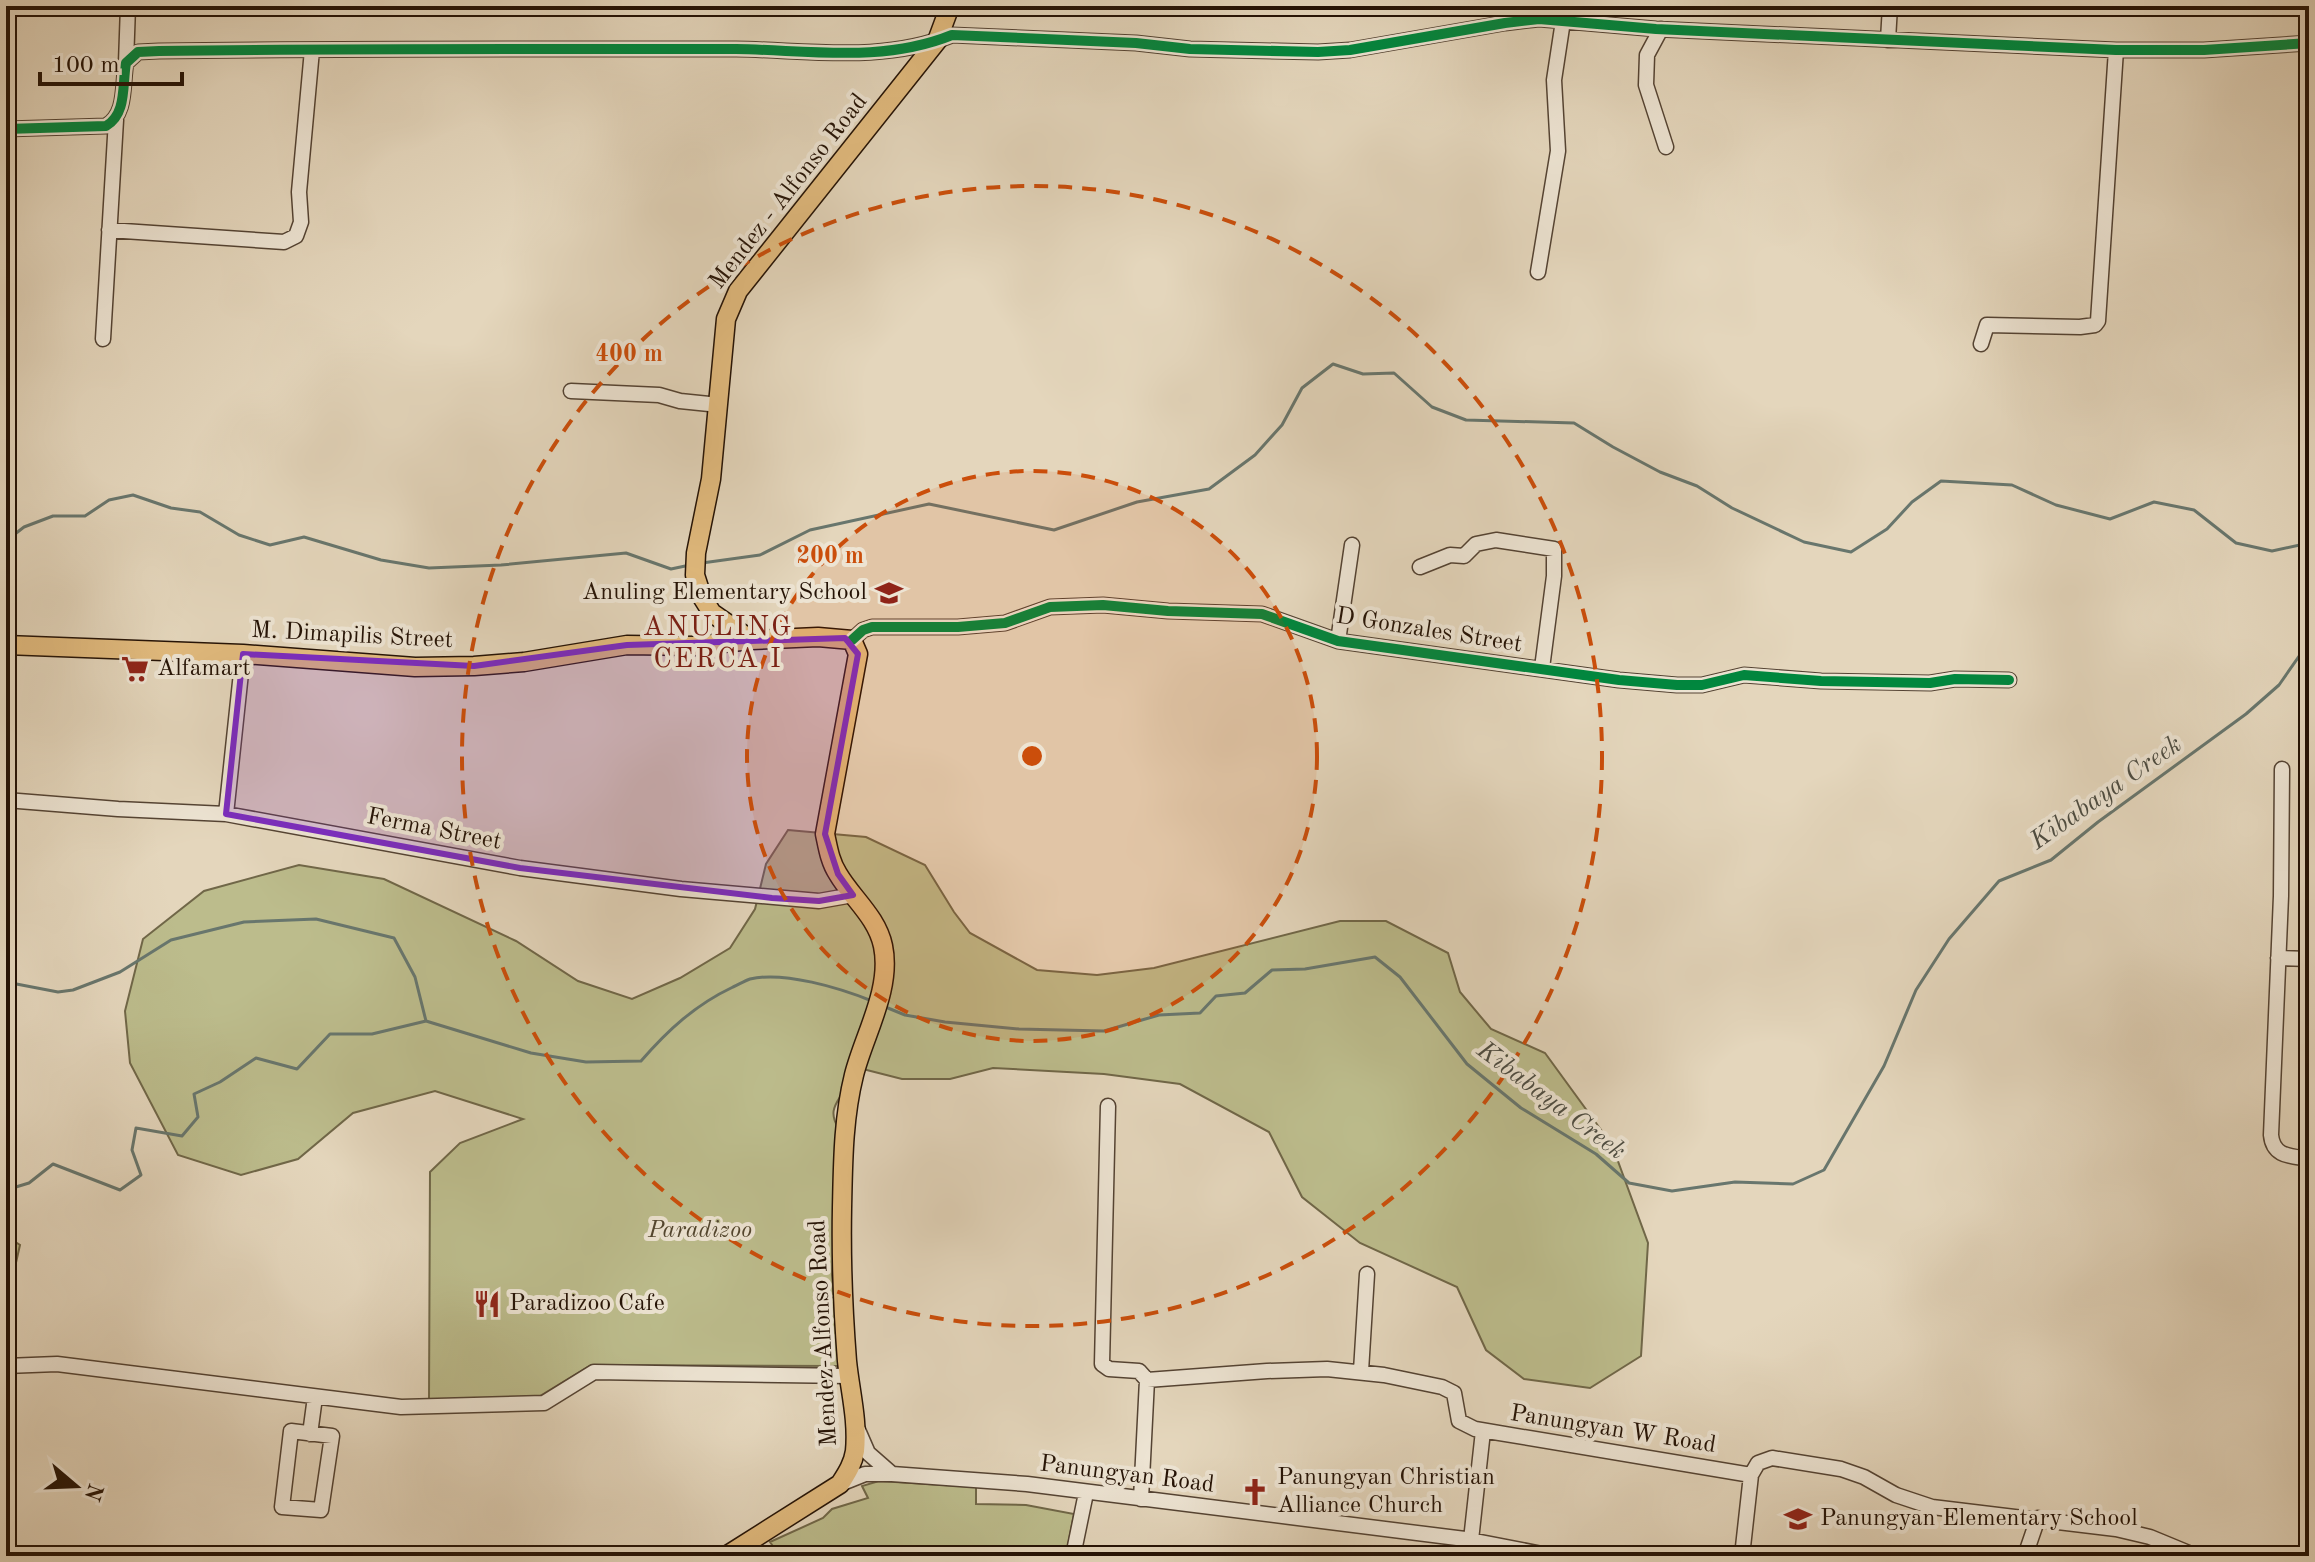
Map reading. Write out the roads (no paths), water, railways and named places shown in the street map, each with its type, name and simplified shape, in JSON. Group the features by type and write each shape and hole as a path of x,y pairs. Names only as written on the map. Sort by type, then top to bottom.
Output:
{"main road":[{"name":"Mendez - Alfonso Road","path":"712,613 702,597 695,575 696,553 711,479 726,319 738,291 937,41 950,6"},
{"path":"712,613 751,640 833,637 852,640"},
{"path":"694,646 708,633 713,622 712,613"},
{"name":"M. Dimapilis Street","path":"6,645 243,654 415,667 524,662 627,645 694,646 751,640"},
{"name":"Mendez-Alfonso Road","path":"840,1484 851,1468 856,1426 849,1376 842,1270 846,1113 861,1048 874,1017 881,983 883,945 867,912 838,874 828,853 825,834 858,654 852,640"},
{"path":"726,1556 840,1484"}],"street":[{"path":"103,339 116,120 126,63 128,6"},
{"path":"1888,40 1890,6"},
{"path":"126,63 138,52 159,51 735,49 844,55 925,46 952,35 1136,43 1190,49 1318,52 1350,50 1539,19 1661,29 2116,50 2204,50 2309,43"},
{"path":"1538,272 1558,151 1554,80 1563,21"},
{"path":"1661,29 1647,55 1646,85 1666,147"},
{"path":"109,230 284,242 296,236 301,222 299,192 312,50"},
{"path":"1981,344 1987,325 2080,327 2095,325 2098,321 2116,50"},
{"path":"6,129 106,126 116,120"},
{"path":"571,391 659,395 680,401 719,405"},
{"path":"1420,567 1450,555 1464,556 1476,544 1496,540 1554,549 1554,576 1542,668"},
{"path":"1338,641 1352,545"},
{"name":"D Gonzales Street","path":"852,640 872,627 958,627 1005,623 1050,607 1078,604 1262,614 1338,641 1619,680 1677,685 1702,685 1744,675 1821,681 1930,683 1955,679 2009,680"},
{"path":"226,814 243,654"},
{"path":"2282,769 2272,1146 2280,1154 2309,1159"},
{"name":"Ferma Street","path":"6,800 226,814 534,870 772,898 819,901 853,895"},
{"path":"2278,958 2309,959"},
{"path":"1108,1106 1102,1364 1109,1369 1139,1371 1147,1380 1141,1499"},
{"path":"1361,1371 1367,1274"},
{"path":"6,1366 57,1364 401,1407 544,1403 594,1372 849,1376"},
{"name":"Panungyan W Road","path":"1147,1380 1267,1371 1361,1371 1449,1390 1454,1393 1459,1421 1483,1431 1751,1475"},
{"path":"310,1434 315,1397"},
{"path":"856,1426 868,1453 892,1474"},
{"path":"291,1431 310,1434 332,1436 321,1510 282,1507 291,1431"},
{"path":"1471,1540 1483,1431"},
{"path":"1742,1556 1751,1475 1763,1460 1784,1459 1841,1469 1864,1477 1896,1495 1932,1507 2116,1529 2150,1537 2196,1556"},
{"name":"Panungyan Road","path":"840,1484 865,1474 1027,1484 1471,1540 1552,1556"},
{"path":"1073,1556 1086,1493"},
{"path":"2025,1556 2038,1518"}],"waterway":[{"path":"702,563 760,555 810,530 929,504 1054,530 1137,502 1209,489 1255,455 1282,425 1302,388 1333,364 1363,374 1394,373 1432,407 1466,420 1574,423 1660,472 1697,486 1732,508 1804,542 1851,552 1887,529 1912,502 1941,481 2012,485 2056,505 2110,519 2154,502 2194,510 2236,543 2272,551 2309,543"},
{"path":"6,541 24,527 53,516 85,516 109,500 133,495 171,508 200,512 239,535 270,545 304,537 381,560 429,568 501,565 626,553 671,569 690,565"},
{"name":"Kibabaya Creek","path":"883,1006 905,1015 945,1022 1019,1029 1104,1031 1159,1015 1200,1013 1216,996 1245,993 1272,970 1305,969 1375,957 1400,977 1467,1064 1521,1108 1596,1154 1629,1183 1672,1191 1735,1182 1793,1184 1824,1170 1884,1066 1916,990 1949,939 1999,881 2051,860 2246,714 2279,685 2309,642"},
{"name":"Kibabaya Creek","path":"6,982 58,992 73,990 120,972 171,940 244,922 316,919 394,938 415,977 426,1021"},
{"name":"Kibabaya Creek","path":"6,1190 29,1183 53,1164 120,1190 141,1175 132,1150 136,1128 182,1136 198,1117 194,1094 220,1082 256,1058 297,1069 330,1034 372,1034 426,1021 531,1053 586,1062 641,1061 694,1010 750,979 795,979 872,1001"}],"place":[{"name":"Anuling Elementary School","path":"889,593"},
{"name":"Alfamart","path":"135,669"},
{"name":"Paradizoo Cafe","path":"487,1304"},
{"name":"Panungyan Christian Alliance Church","path":"1255,1492"},
{"name":"Panungyan Elementary School","path":"1798,1519"}],"district":[{"name":"ANULING CERCA I","path":"718,644"}],"park label":[{"name":"Paradizoo","path":"700,1231"}]}
